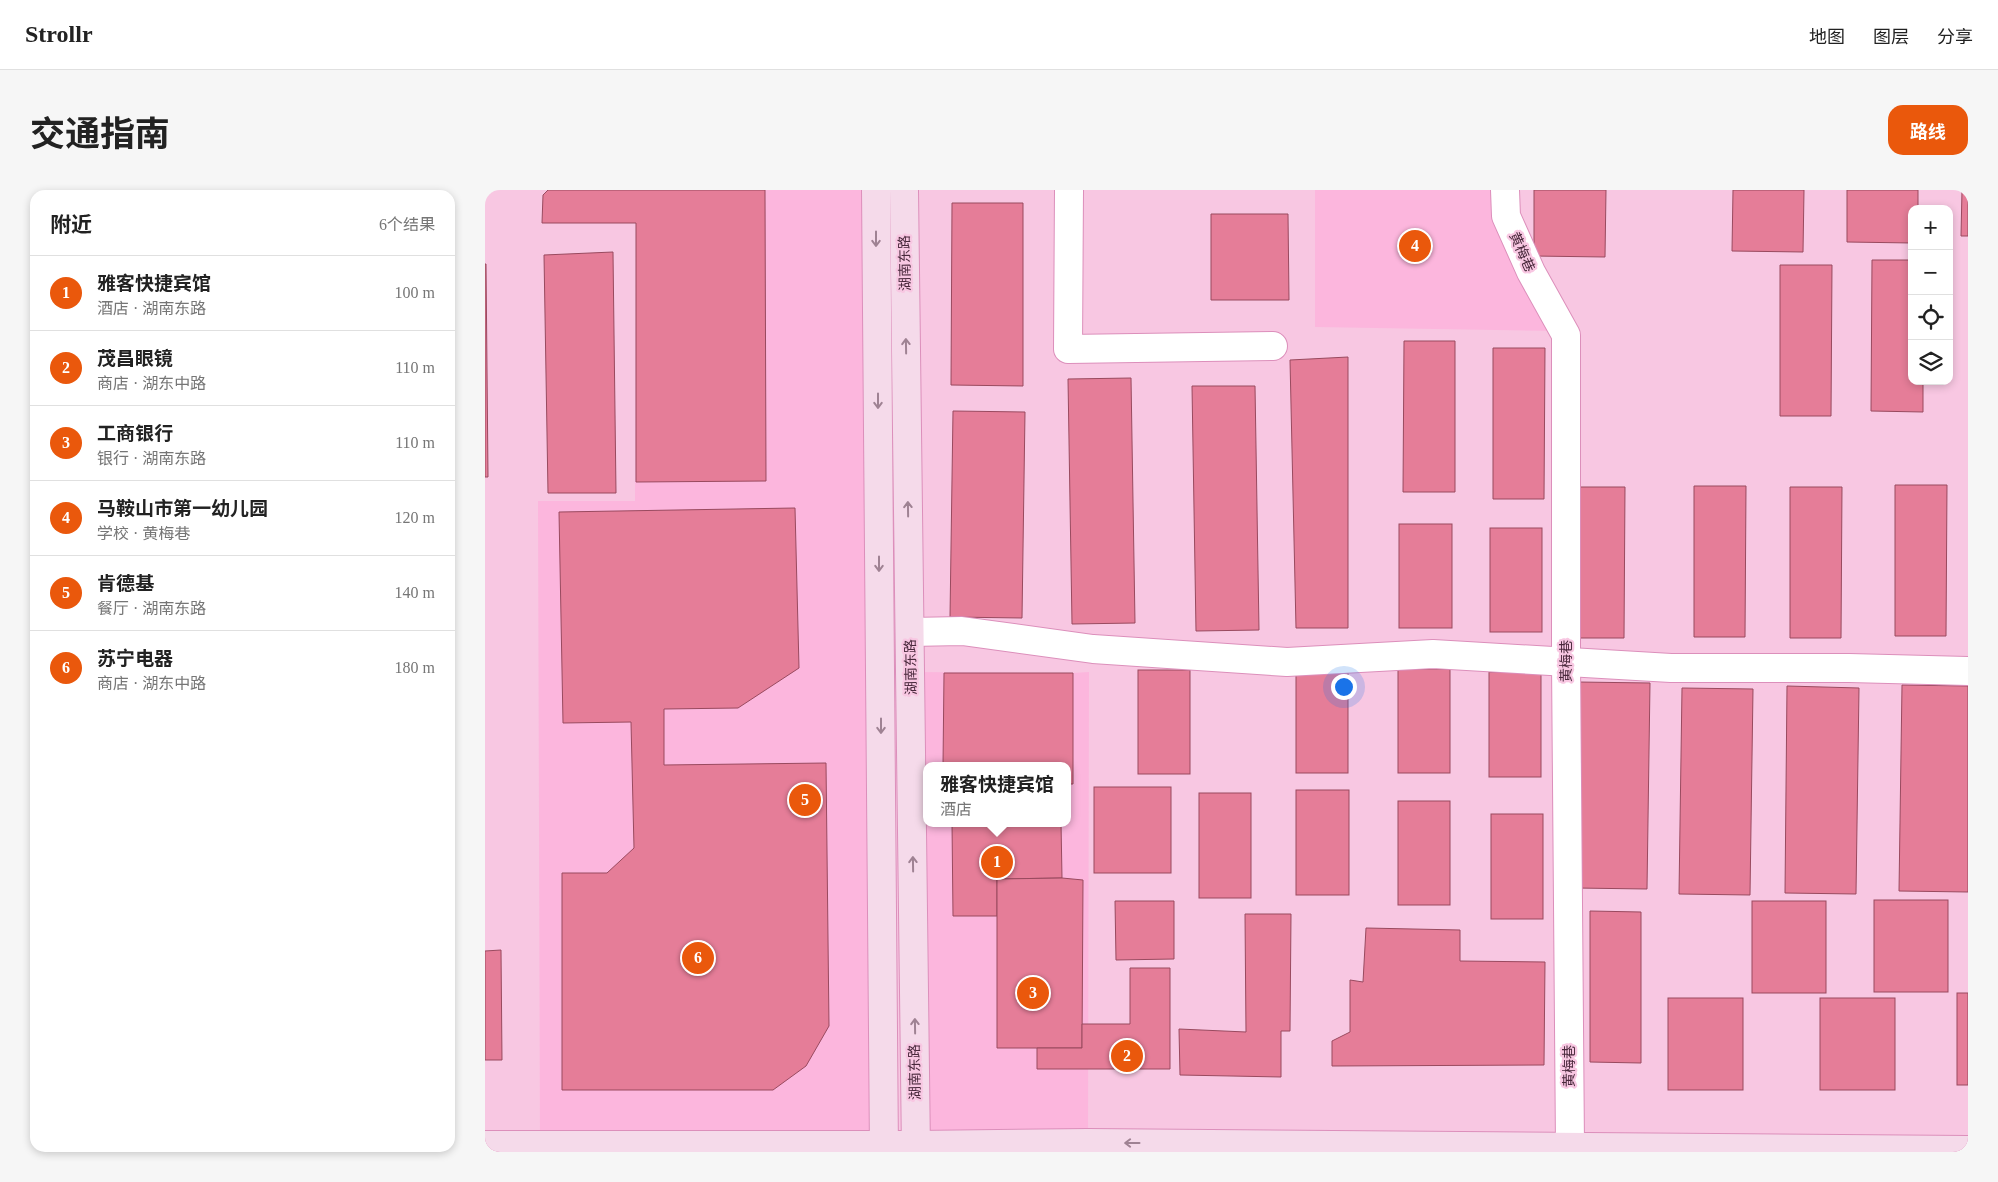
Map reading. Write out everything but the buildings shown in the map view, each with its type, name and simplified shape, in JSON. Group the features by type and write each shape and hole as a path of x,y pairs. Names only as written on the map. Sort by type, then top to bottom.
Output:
{"main road":[{"path":"876,190 884,1148"},
{"name":"湖南东路","path":"904,190 916,1148"},
{"path":"485,1145 916,1148 1088,1143 1968,1150"}],"street":[{"path":"1069,190 1068,349 1273,346"},
{"name":"黄梅巷","path":"1505,190 1506,216 1531,272 1566,336 1566,662 1570,1147"},
{"path":"910,632 961,630 1093,649 1287,662 1433,654 1671,668 1849,668 1968,671"}],"shaded area":[{"path":"590,190 876,190 884,1145 540,1145 538,501 635,501 636,223"},
{"path":"1315,190 1501,190 1559,331 1315,327"},
{"path":"911,672 1089,672 1088,1143 916,1145"}],"place":[{"name":"马鞍山市第一幼儿园","path":"1415,246"},
{"name":"肯德基","path":"805,800"},
{"name":"雅客快捷宾馆","path":"997,862"},
{"name":"苏宁电器","path":"698,958"},
{"name":"工商银行","path":"1033,993"},
{"name":"茂昌眼镜","path":"1127,1056"}]}
